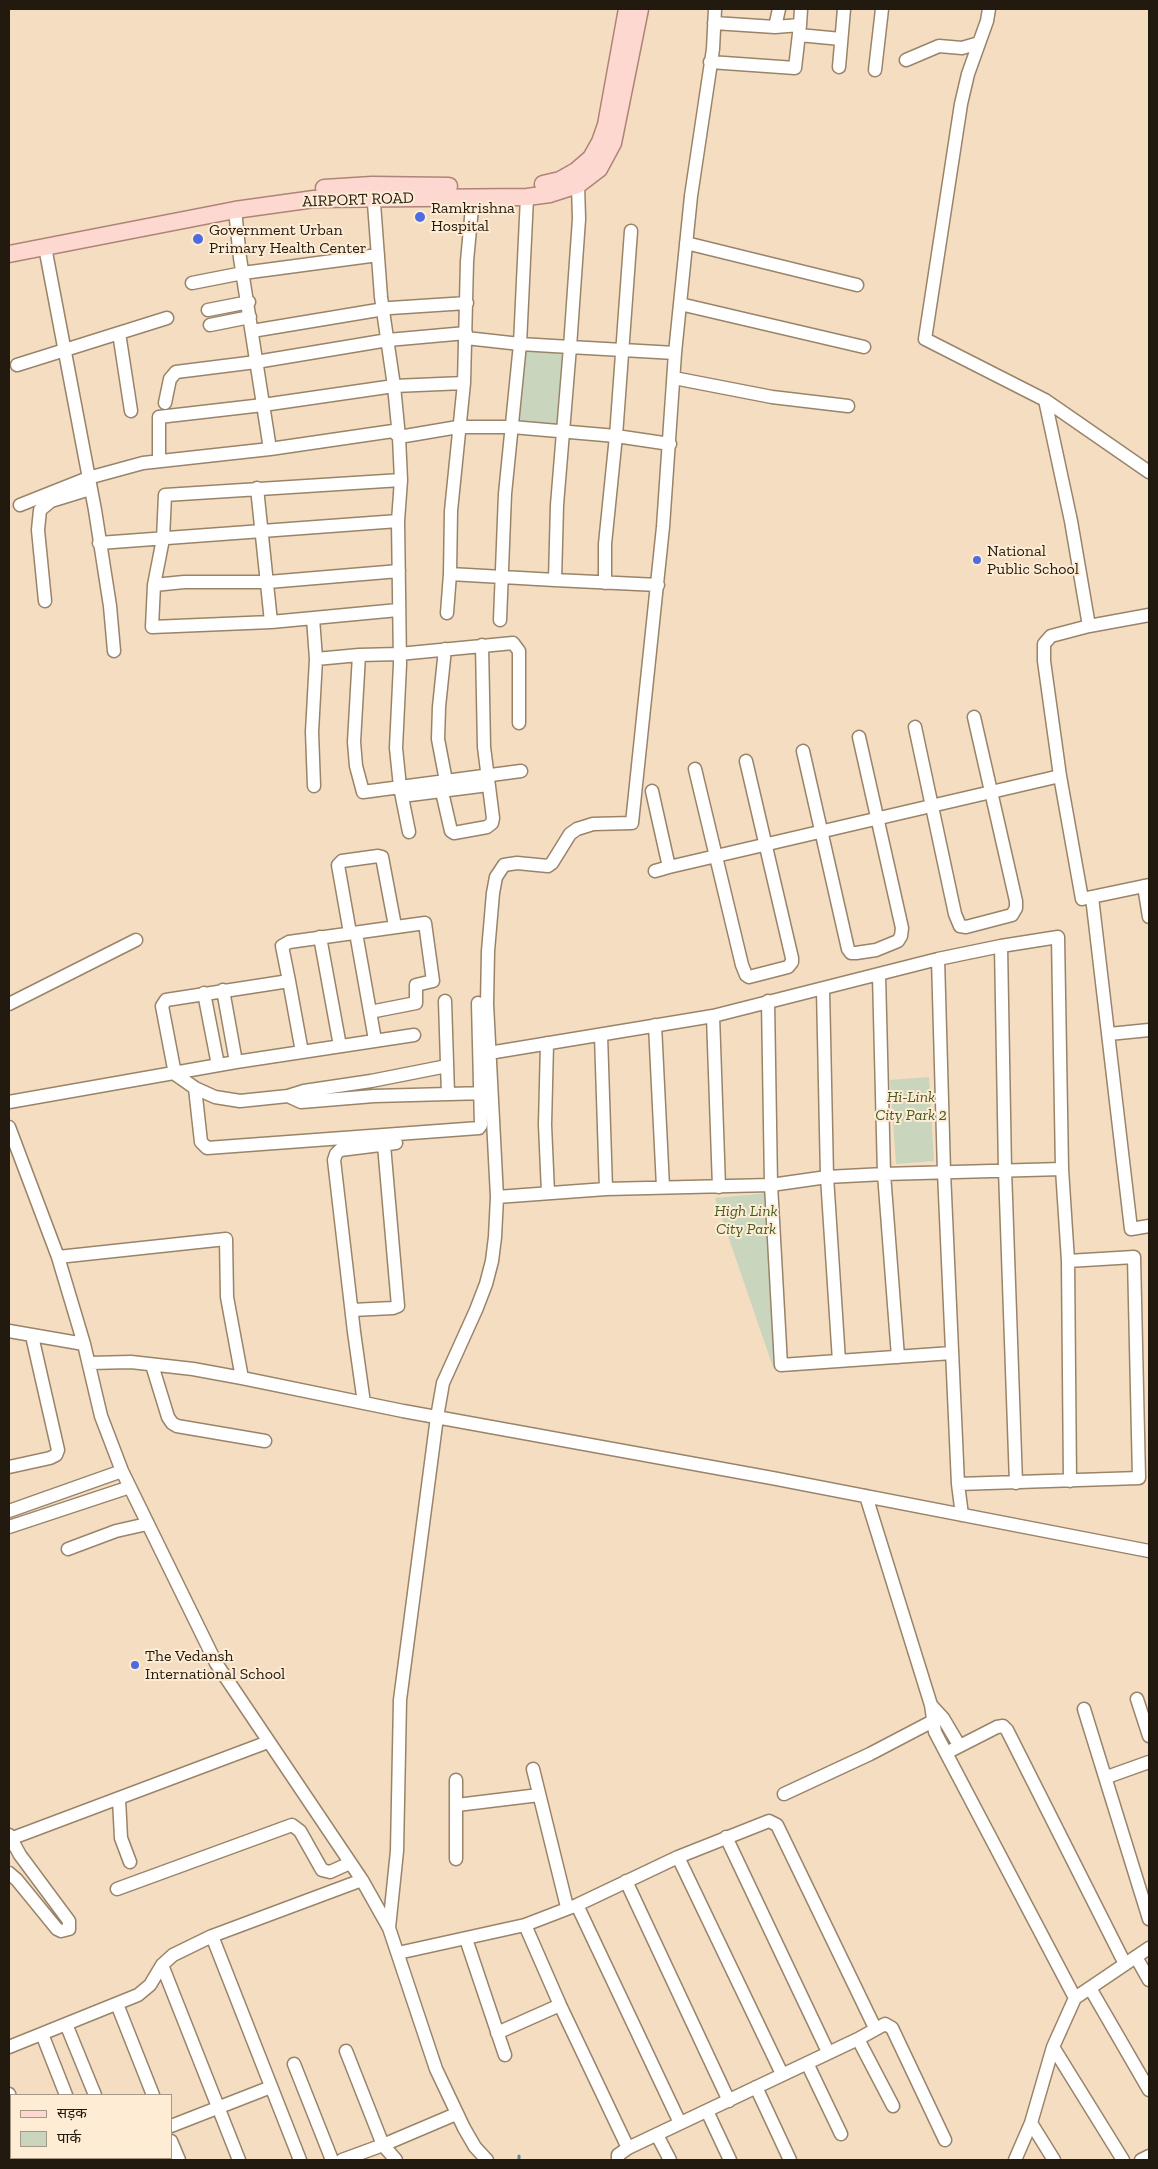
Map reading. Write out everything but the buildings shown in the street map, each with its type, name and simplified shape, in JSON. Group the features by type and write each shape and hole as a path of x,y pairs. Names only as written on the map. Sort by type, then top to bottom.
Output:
{"main road":[{"name":"AIRPORT ROAD","path":"9,254 235,210 314,199 373,192 548,184 576,171 591,158 600,142 606,125 627,9"},
{"name":"AIRPORT ROAD","path":"9,243 244,198 323,188 473,197 527,197 550,194 578,185 599,169 613,143 640,9"}],"street":[{"path":"195,1088 200,1142 204,1147 209,1148 478,1129 481,1125 486,1093 489,1053 487,1004 488,951 493,893 499,870 509,863 548,866 552,863 570,834 585,825 632,823 658,586 670,444 674,353 686,243 710,62 714,9"},
{"path":"775,27 779,9"},
{"path":"710,62 794,68 801,9"},
{"path":"839,67 844,9"},
{"path":"875,70 882,9"},
{"path":"989,9 968,74 961,104 925,339 1045,400 1149,472"},
{"path":"714,22 800,30 841,39"},
{"path":"906,60 939,46 962,48 979,44"},
{"path":"555,580 557,505 579,219 578,185"},
{"path":"373,192 383,309 399,437 396,748 401,792 409,832"},
{"path":"447,613 451,510 464,383 467,261 473,197"},
{"path":"500,620 502,540 520,344 527,197"},
{"path":"235,210 270,449"},
{"path":"605,583 605,544 616,436 631,230"},
{"path":"686,243 857,285"},
{"path":"45,247 89,483 110,606 114,651"},
{"path":"192,283 243,273 378,255"},
{"path":"208,310 248,302"},
{"path":"252,331 383,309 467,303"},
{"path":"680,304 864,347"},
{"path":"210,325 250,317"},
{"path":"18,364 167,318"},
{"path":"119,333 131,411"},
{"path":"165,403 170,379 176,372 256,362 388,340 466,336 520,344 674,353"},
{"path":"674,378 772,396 848,406"},
{"path":"159,461 159,417 263,405 394,386 464,383"},
{"path":"1045,400 1071,521 1089,626"},
{"path":"399,437 458,427 512,427 616,436 670,444"},
{"path":"20,505 143,463 270,449 393,430 399,437"},
{"path":"398,610 271,622 152,627 154,585 163,539 166,496 257,488 400,480"},
{"path":"45,601 38,530 40,510 51,502 89,483"},
{"path":"257,488 271,622"},
{"path":"99,543 262,533 398,521"},
{"path":"154,585 184,582 268,582 399,571"},
{"path":"450,574 658,586"},
{"path":"1149,615 1089,626 1051,636 1044,644 1044,661 1060,776 1082,899 1147,885 1149,917"},
{"path":"313,618 316,659 312,732 314,786"},
{"path":"316,659 398,654 513,643 518,647 520,658 519,723"},
{"path":"445,648 438,739 451,831 461,833 487,826 492,823 493,818 483,722 482,645"},
{"path":"359,655 354,742 356,766 363,792 401,792 444,787 521,771"},
{"path":"915,727 955,914 960,926 966,927 1012,915 1016,908 1016,901 974,717"},
{"path":"803,751 848,949 851,953 856,954 876,950 898,942 902,928 859,738"},
{"path":"695,769 742,965 746,975 749,977 788,967 792,962 746,761"},
{"path":"655,871 1060,776"},
{"path":"652,791 669,867"},
{"path":"375,1040 338,865 342,861 382,857 395,926"},
{"path":"1092,897 1131,1229 1149,1226"},
{"path":"302,1052 283,950 284,944 320,937 425,923 434,980 416,985 416,1003 370,1012"},
{"path":"320,937 340,1046"},
{"path":"489,1053 713,1016 938,960 1001,946 1058,937 1062,1170 1068,1261 1070,1481"},
{"path":"9,1004 136,940"},
{"path":"1001,946 1005,1170 1016,1483"},
{"path":"938,960 944,1172 958,1484 962,1515"},
{"path":"879,975 884,1174 898,1357"},
{"path":"289,981 204,993 163,1002 175,1074 195,1088 215,1097 232,1101 288,1096 304,1091 371,1082 446,1066"},
{"path":"823,989 827,1177 840,1361"},
{"path":"223,990 236,1062"},
{"path":"204,993 218,1066"},
{"path":"446,1001 448,1094"},
{"path":"768,1001 771,1186 781,1365 952,1353"},
{"path":"389,1928 397,1851 400,1700 436,1417 443,1383 476,1310 492,1261 498,1197 478,1004"},
{"path":"713,1016 719,1187"},
{"path":"655,1025 663,1187"},
{"path":"1109,1034 1149,1030"},
{"path":"9,1102 236,1062 414,1035"},
{"path":"602,1035 606,1189"},
{"path":"547,1043 545,1125 548,1193"},
{"path":"371,1082 374,1096"},
{"path":"288,1096 301,1102 374,1096 486,1093"},
{"path":"9,1127 58,1257 84,1344 101,1416 122,1471 216,1663 362,1880 389,1928 436,2069 456,2114 475,2147 487,2160"},
{"path":"352,1310 393,1308 398,1306 390,1144 340,1150 334,1160 352,1310 364,1402"},
{"path":"498,1197 606,1189 771,1186 827,1177 884,1174 1062,1170"},
{"path":"58,1257 226,1239 227,1296 242,1378"},
{"path":"958,1484 1139,1478 1134,1257 1068,1261"},
{"path":"9,1332 84,1344"},
{"path":"9,1467 50,1458 56,1455 58,1450 32,1336"},
{"path":"89,1363 111,1362 193,1369 436,1417 866,1496 1149,1552"},
{"path":"152,1365 168,1417 172,1423 177,1426 265,1441"},
{"path":"9,1512 122,1471"},
{"path":"9,1527 130,1487"},
{"path":"866,1496 931,1704 936,1732 1075,1998"},
{"path":"68,1549 116,1531 147,1524"},
{"path":"1138,1699 1149,1736"},
{"path":"931,1704 943,1718 959,1745"},
{"path":"1084,1709 1107,1777 1149,1919"},
{"path":"784,1794 870,1754 933,1721"},
{"path":"946,1753 998,1727 1003,1726 1007,1730 1125,1964"},
{"path":"9,1873 17,1880 57,1930 61,1932 69,1929 69,1922 40,1883 10,1837 119,1799 268,1742"},
{"path":"1107,1777 1149,1762"},
{"path":"533,1769 572,1906 680,2123"},
{"path":"456,1780 456,1859"},
{"path":"457,1805 540,1795"},
{"path":"119,1799 121,1838 130,1862"},
{"path":"398,1953 525,1925 572,1906 678,1857 769,1821 777,1825 875,2028"},
{"path":"118,1889 292,1825 300,1831 322,1870 330,1872 350,1863"},
{"path":"726,1837 828,2052"},
{"path":"678,1857 782,2074"},
{"path":"9,2047 138,1995 150,1985 162,1965 173,1955 212,1936 362,1880"},
{"path":"626,1881 729,2101"},
{"path":"525,1925 560,2005 628,2148"},
{"path":"212,1936 300,2160"},
{"path":"466,1939 505,2055"},
{"path":"1015,2160 1031,2122 1053,2046 1075,1998 1149,1948"},
{"path":"1136,1957 1149,1980"},
{"path":"162,1965 240,2160"},
{"path":"1090,1988 1149,2090"},
{"path":"117,2004 153,2094"},
{"path":"497,2033 560,2005"},
{"path":"66,2024 95,2094"},
{"path":"618,2160 618,2155 628,2148 858,2039 885,2024 892,2028 945,2140"},
{"path":"42,2034 66,2094"},
{"path":"858,2039 893,2106"},
{"path":"1053,2046 1123,2160"},
{"path":"346,2051 383,2145 396,2160"},
{"path":"806,2063 841,2134"},
{"path":"294,2064 332,2160"},
{"path":"172,2126 271,2087"},
{"path":"756,2088 790,2160"},
{"path":"707,2111 730,2160"},
{"path":"342,2160 456,2114"},
{"path":"1031,2122 1054,2160"},
{"path":"657,2135 670,2160"},
{"path":"172,2143 179,2160"},
{"path":"1142,2160 1149,2156"}],"green space":[{"path":"522,349 565,351 561,427 518,425"},
{"name":"Hi-Link City Park 2","path":"929,1077 934,1161 896,1164 890,1080"},
{"name":"High Link City Park","path":"768,1193 774,1370 715,1198"}],"place":[{"name":"Ramkrishna Hospital","path":"420,217"},
{"name":"Government Urban Primary Health Center","path":"198,239"},
{"name":"National Public School","path":"977,560"},
{"name":"The Vedansh International School","path":"135,1665"}]}
